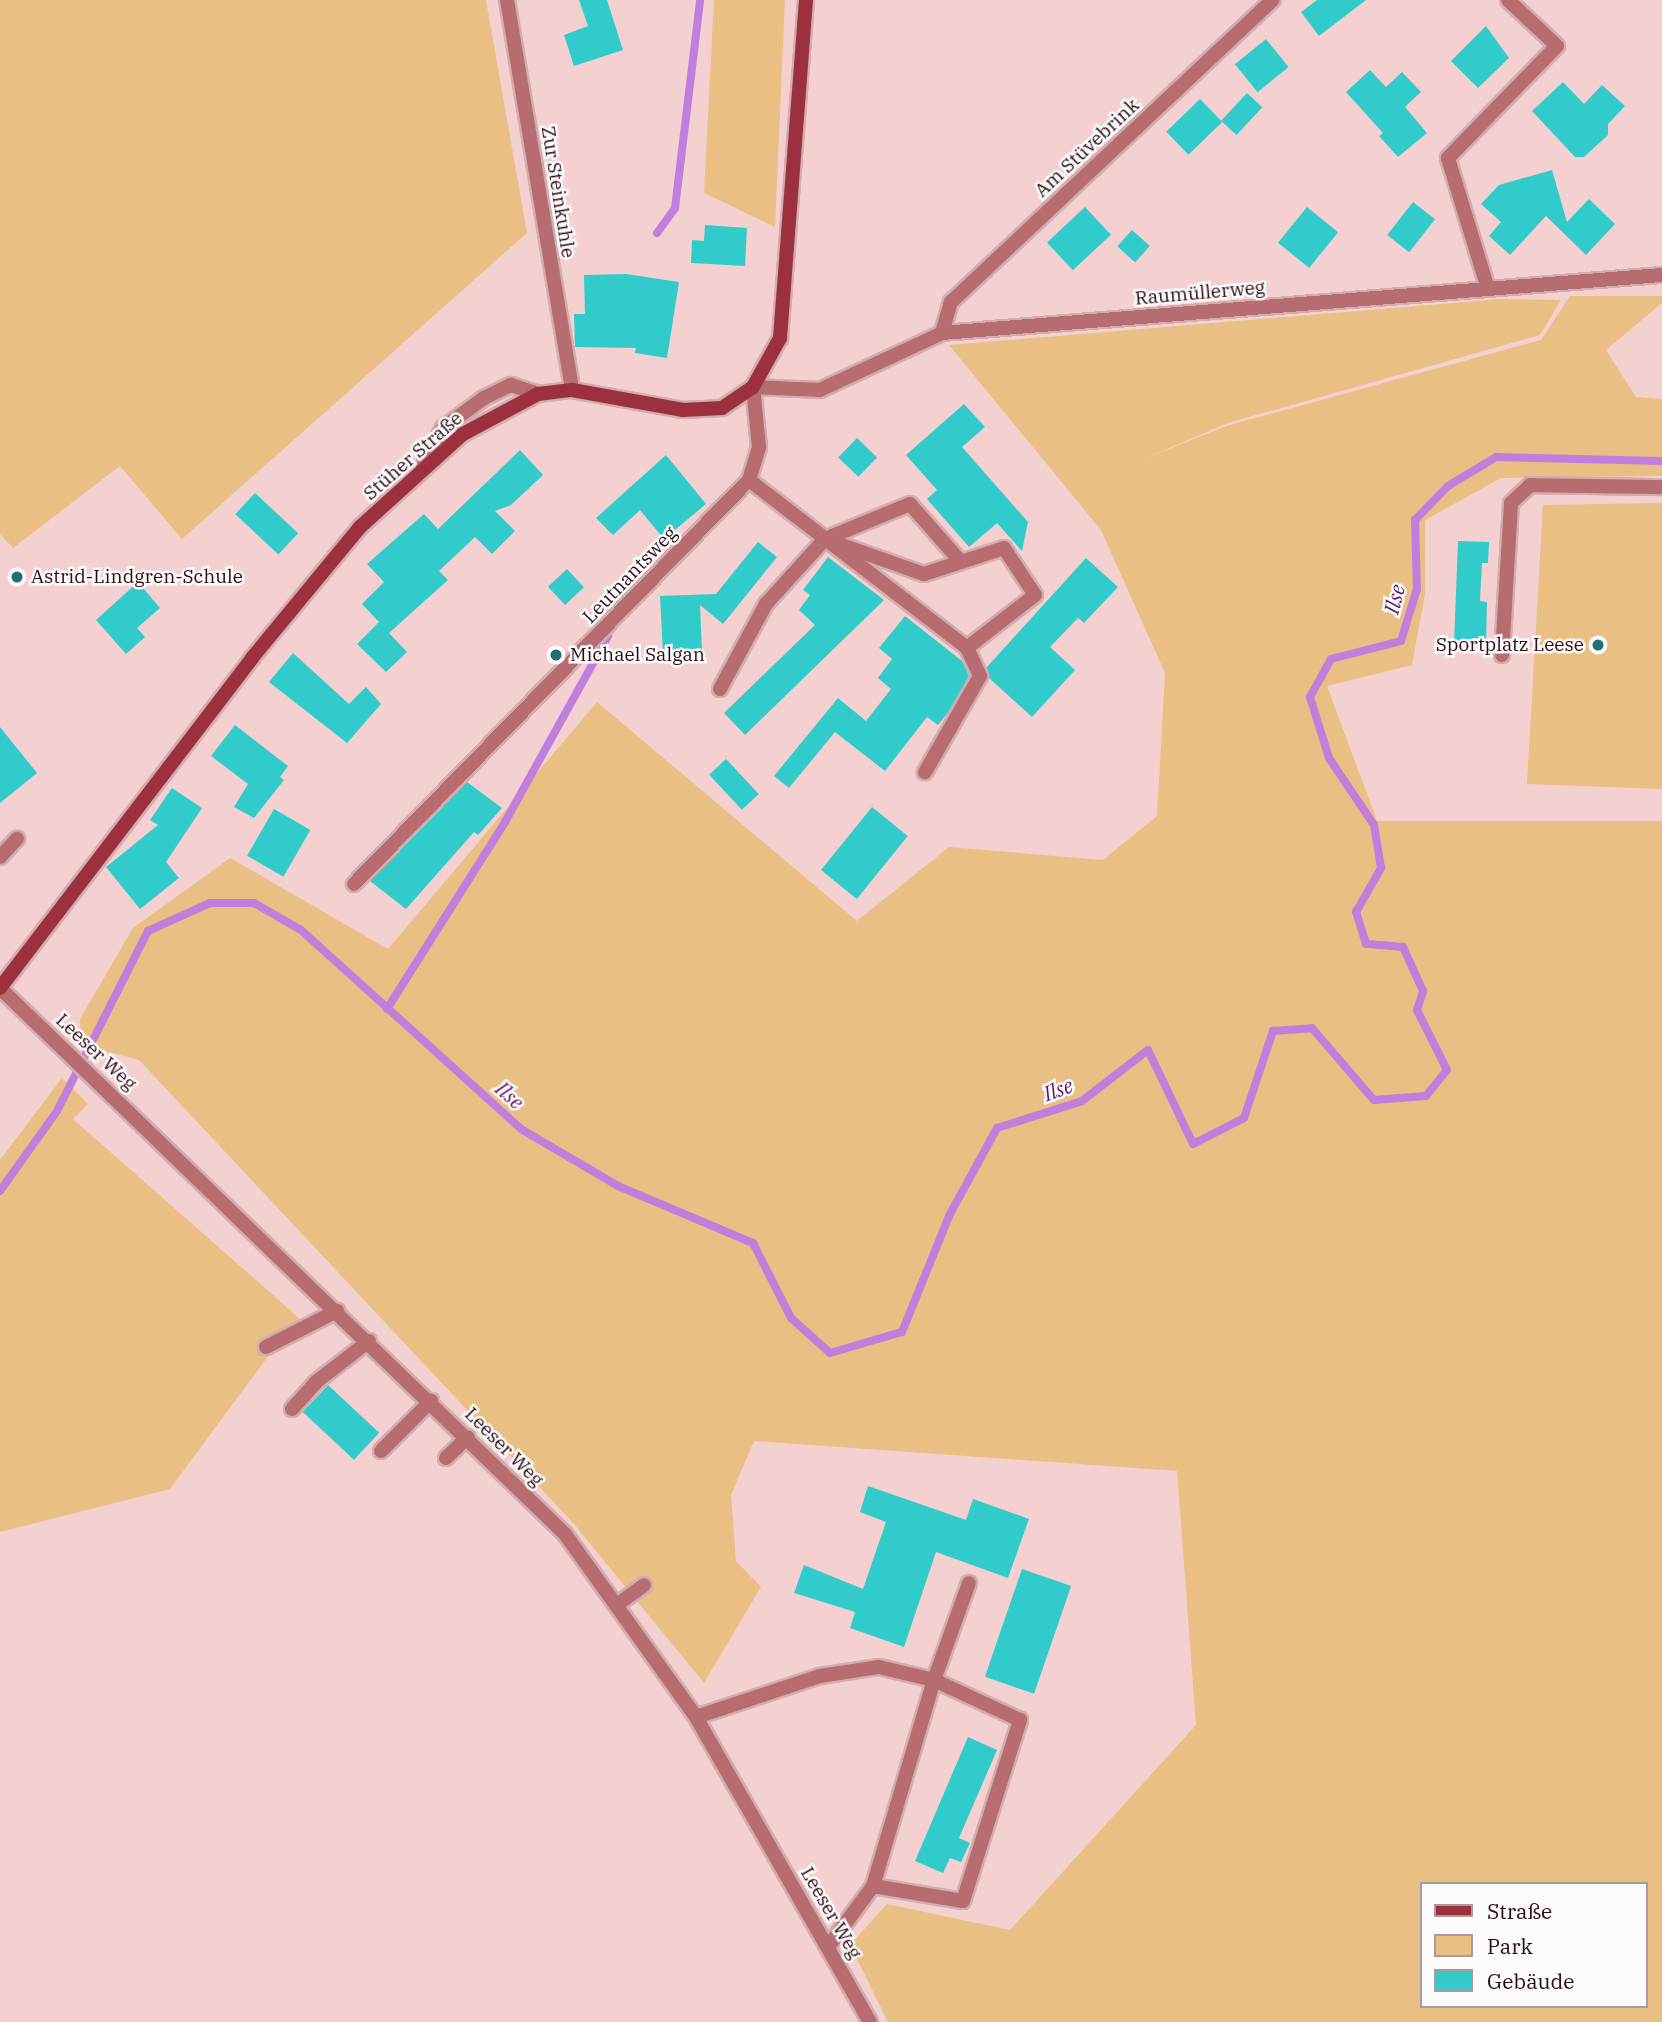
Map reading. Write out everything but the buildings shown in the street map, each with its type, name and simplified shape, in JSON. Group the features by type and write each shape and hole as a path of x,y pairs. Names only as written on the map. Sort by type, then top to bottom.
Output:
{"main road":[{"name":"Stüher Straße","path":"0,988 252,658 360,527 423,467 491,416 538,394 572,390 683,410 722,408 753,387 780,338 806,0"}],"street":[{"name":"Zur Steinkuhle","path":"507,0 572,390"},
{"name":"Am Stüvebrink","path":"942,333 951,302 1273,0"},
{"path":"1488,289 1448,158 1557,46 1508,0"},
{"name":"Raumüllerweg","path":"753,387 820,390 942,333 1662,275"},
{"name":"Leutnantsweg","path":"354,884 749,480 759,447 753,387"},
{"path":"749,480 967,648 979,677 925,772"},
{"path":"1502,655 1511,503 1530,485 1662,487"},
{"path":"720,689 766,604 825,539 910,504 961,562"},
{"path":"825,539 924,574 1004,548 1035,594 967,648"},
{"path":"0,857 17,839"},
{"name":"Leeser Weg","path":"0,988 369,1341 565,1534 618,1604 696,1717 870,2022"},
{"path":"266,1347 337,1311"},
{"path":"292,1409 316,1382 369,1341"},
{"path":"382,1451 431,1401"},
{"path":"446,1458 468,1437"},
{"path":"828,1947 873,1886 934,1680 969,1583"},
{"path":"618,1604 644,1585"},
{"path":"696,1717 831,1674 879,1667 934,1680 1020,1720 962,1900 873,1886"}],"green space":[{"path":"0,0 486,0 527,233 182,539 120,466 13,548 0,534"},
{"path":"714,0 785,0 775,227 704,193"},
{"path":"1570,296 1662,296 1662,303 1606,350 1636,397 1662,399 1662,476 1501,478 1425,520 1425,594 1412,665 1327,686 1377,821 1662,821 1662,2022 888,2022 850,1945 887,1904 1010,1930 1196,1725 1177,1471 754,1441 731,1495 736,1561 761,1587 704,1683 574,1524 139,1060 82,1045 80,1019 133,928 230,858 388,949 597,702 857,921 949,847 1103,860 1157,816 1165,673 1101,530 949,345 1500,299 1561,300 1540,335 1228,423 1141,460 1226,426 1541,340"},
{"name":"Sportplatz Leese","path":"1662,503 1662,789 1527,784 1543,505"},
{"path":"62,1078 88,1104 73,1119 307,1325 269,1355 170,1489 0,1532 0,1160"}],"waterway":[{"path":"657,233 675,208 700,0"},
{"name":"Ilse","path":"0,1191 57,1111 148,931 210,903 254,903 301,930 521,1129 618,1186 753,1243 791,1318 830,1353 902,1332 950,1214 997,1128 1082,1101 1148,1050 1193,1144 1244,1118 1273,1031 1312,1028 1374,1100 1426,1096 1447,1070 1417,1010 1423,991 1403,947 1366,944 1356,912 1381,868 1374,825 1329,758 1310,697 1331,659 1401,641 1417,589 1415,520 1448,486 1496,457 1662,461"},
{"path":"387,1009 505,822 608,636"}],"place":[{"name":"Astrid-Lindgren-Schule","path":"17,577"},
{"name":"Sportplatz Leese","path":"1598,645"},
{"name":"Michael Salgan","path":"556,655"}]}
